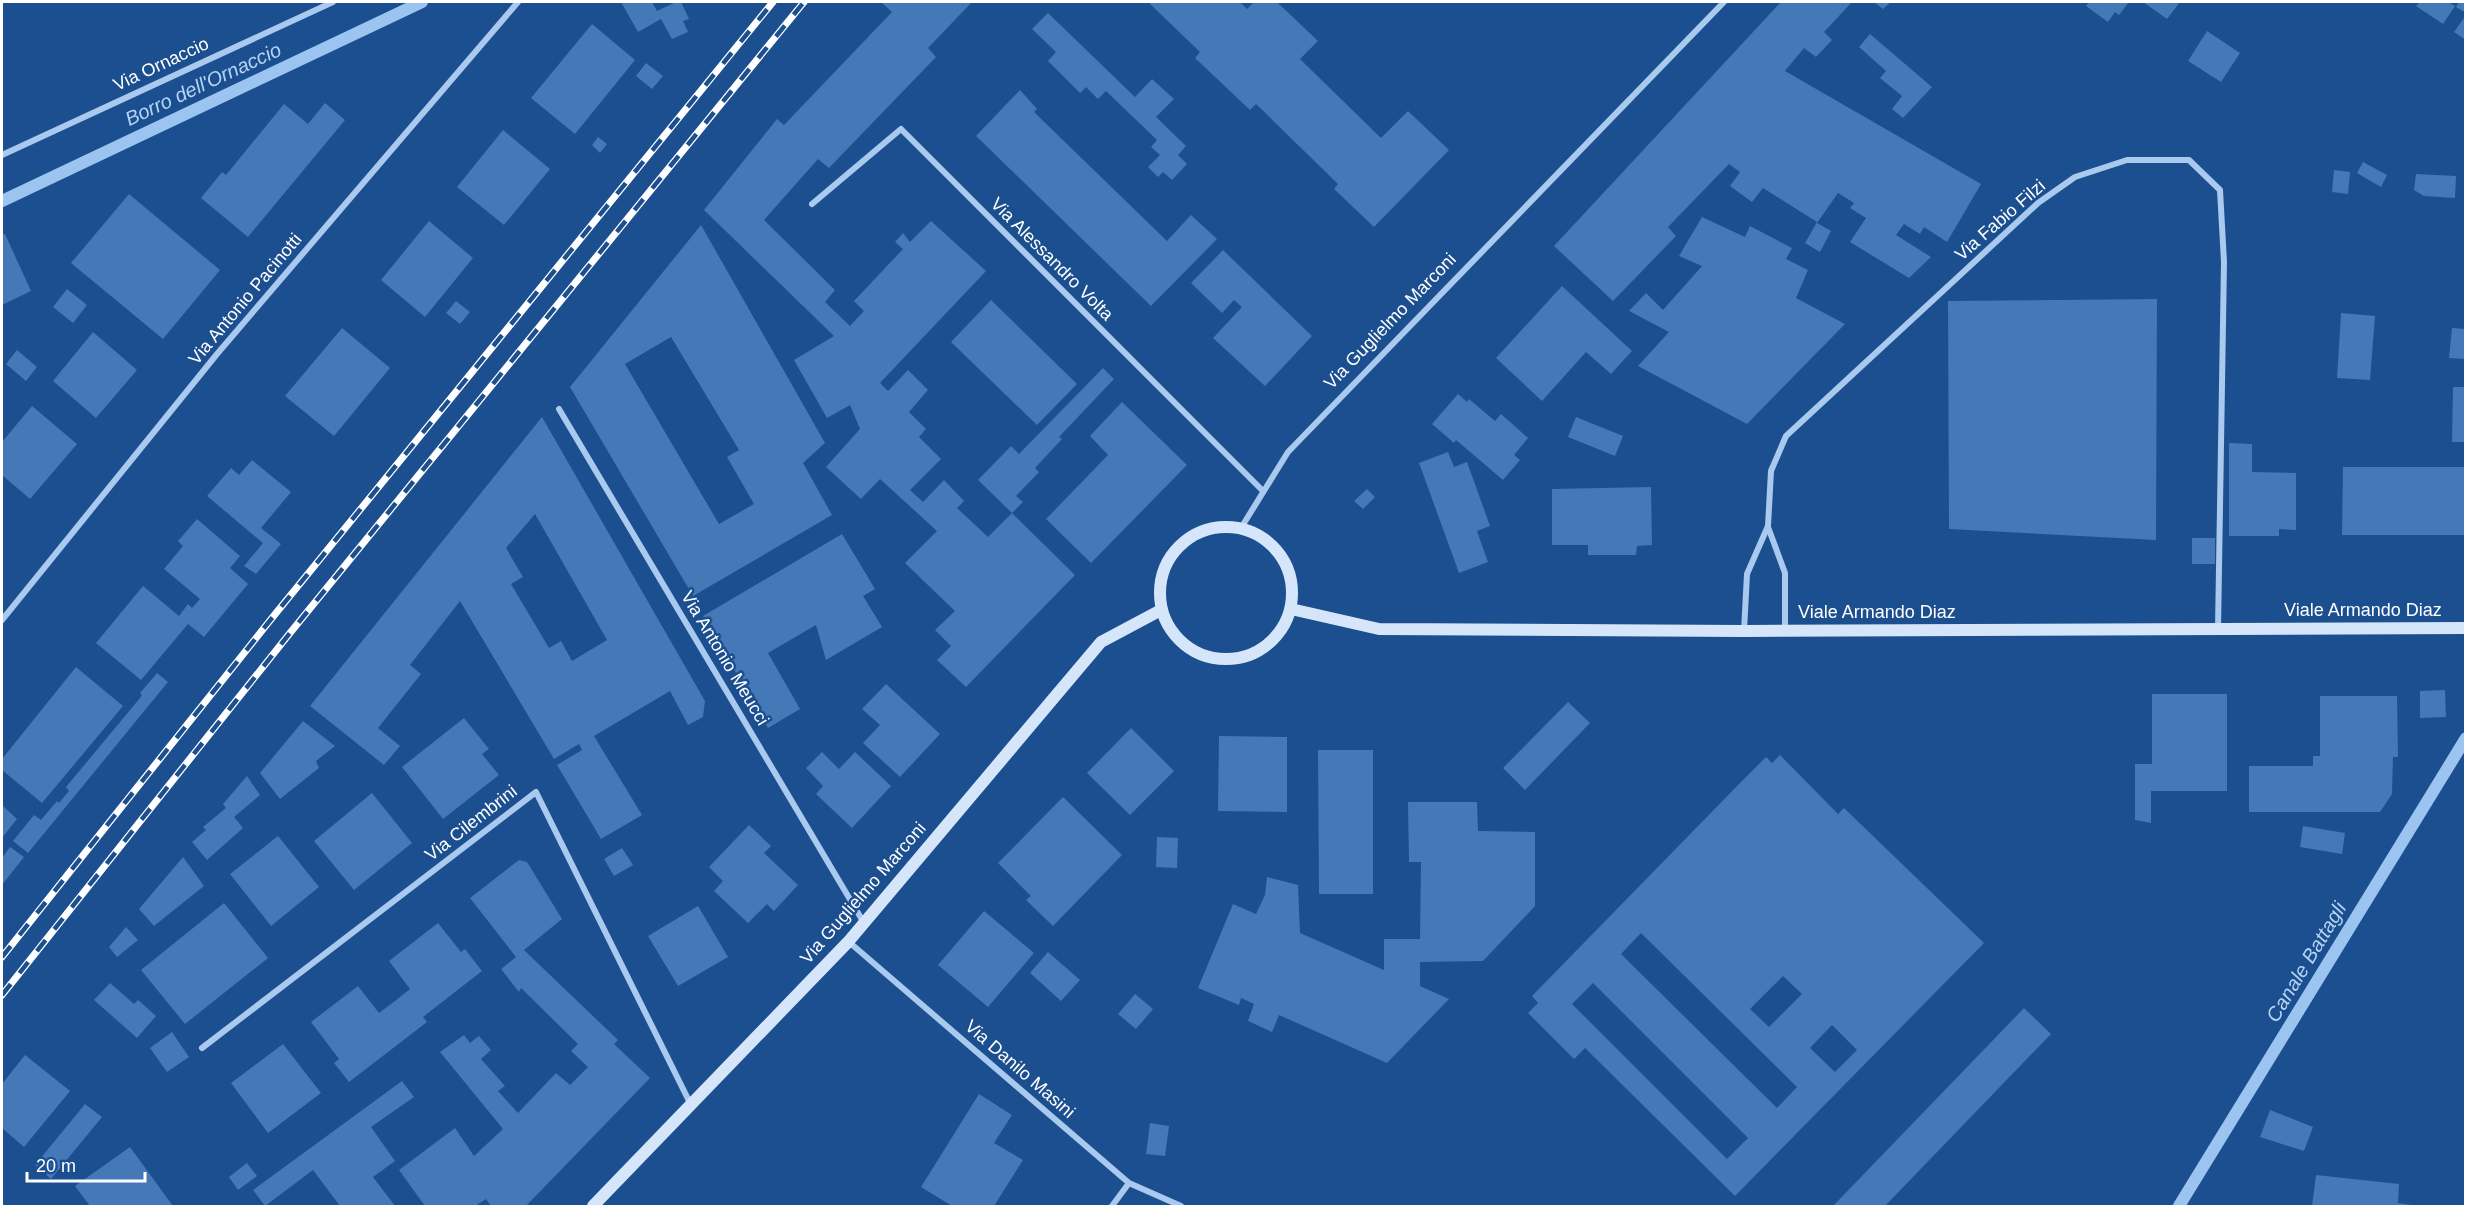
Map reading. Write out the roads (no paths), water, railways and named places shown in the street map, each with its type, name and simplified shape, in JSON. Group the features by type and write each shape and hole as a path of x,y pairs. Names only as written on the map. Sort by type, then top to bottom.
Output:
{"street":[{"name":"Via Ornaccio","path":"2,155 333,2"},
{"name":"Via Antonio Pacinotti","path":"2,620 218,354 518,2"},
{"name":"Via Guglielmo Marconi","path":"1241,528 1288,452 1724,2"},
{"name":"Via Alessandro Volta","path":"812,204 901,129 1263,491"},
{"name":"Via Fabio Filzi","path":"1744,631 1747,574 1768,526 1771,471 1786,436 2038,203 2075,177 2127,160 2189,160 2220,190 2224,262 2218,629"},
{"name":"Via Antonio Meucci","path":"559,409 864,922"},
{"name":"Via Fabio Filzi","path":"1768,526 1785,573 1785,631"},
{"path":"1218,527 1241,528 1257,534 1272,544 1283,558 1290,573 1293,591 1291,609 1284,627 1256,654 1237,659 1217,660 1198,654 1182,644 1170,628 1161,610 1159,588 1165,566 1178,547 1196,533 1218,527"},
{"name":"Viale Armando Diaz","path":"1291,609 1378,629 1785,631 2466,628"},
{"name":"Via Guglielmo Marconi","path":"593,1206 848,942 1101,642 1161,610"},
{"name":"Via Cilembrini","path":"202,1048 536,792 691,1106"},
{"name":"Via Danilo Masini","path":"848,942 1129,1183 1181,1206"},
{"path":"1112,1206 1129,1183"}],"waterway":[{"name":"Borro dell'Ornaccio","path":"2,201 422,2"},
{"name":"Canale Battagli","path":"2179,1206 2466,738"}],"railway":[{"path":"2,957 272,618 773,2"},
{"path":"2,995 290,633 804,2"}]}
